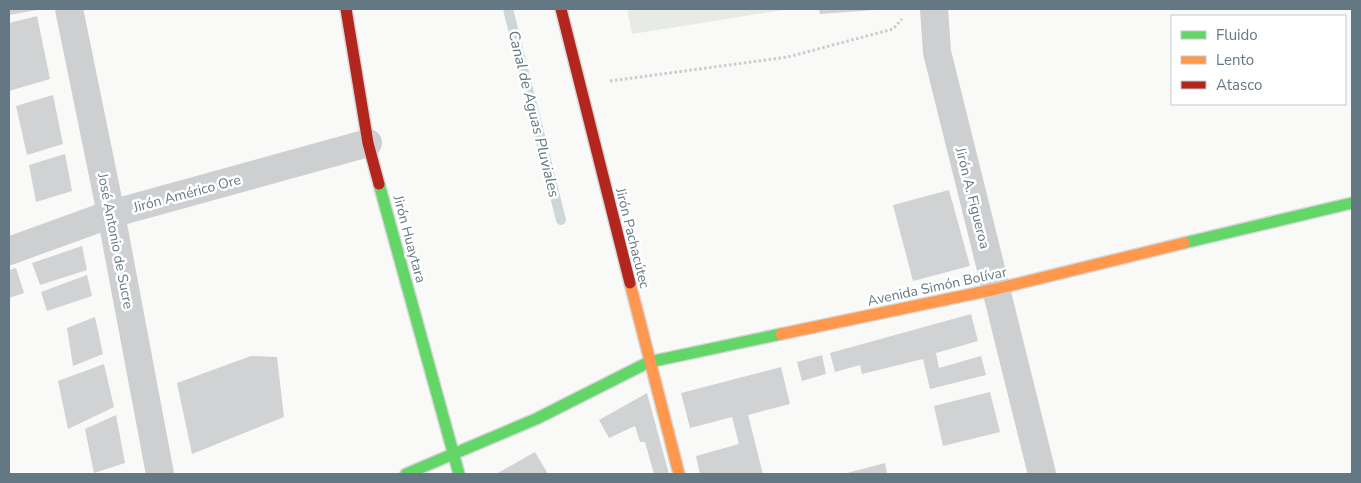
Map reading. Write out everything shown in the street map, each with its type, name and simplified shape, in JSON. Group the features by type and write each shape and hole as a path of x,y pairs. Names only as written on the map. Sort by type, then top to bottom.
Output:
{"street":[{"name":"José Antonio de Sucre","path":"69,9 111,214 160,474"},
{"name":"Jirón Huaytara","path":"346,9 368,144 459,474"},
{"name":"Jirón Pachacútec","path":"561,9 649,362 679,474"},
{"name":"Jirón A. Figueroa","path":"934,9 937,52 1042,474"},
{"name":"Jirón Américo Ore","path":"9,251 111,214 368,144"},
{"name":"Avenida Simón Bolívar","path":"406,474 454,452 536,419 649,362 996,289 1352,203"}],"path":[{"path":"580,86 788,56 893,29 907,15"}],"shaded area":[{"path":"627,9 782,9 783,10 632,34"}],"building":[{"path":"9,9 37,9 37,10 9,15"},
{"path":"819,9 874,9 874,10 820,14"},
{"path":"37,16 50,79 9,91 9,23"},
{"path":"53,95 63,144 27,155 16,106"},
{"path":"65,154 72,191 36,202 29,165"},
{"path":"949,190 970,266 913,281 893,205"},
{"path":"82,246 87,270 40,285 32,263"},
{"path":"16,268 24,293 9,298 9,270"},
{"path":"87,275 92,296 47,311 41,292"},
{"path":"971,314 978,341 936,353 939,368 981,356 986,375 930,389 923,359 862,374 860,365 835,372 830,353"},
{"path":"95,317 103,354 73,366 67,328"},
{"path":"822,355 826,374 802,381 797,362"},
{"path":"251,356 277,357 284,417 192,454 177,383"},
{"path":"104,364 114,407 68,429 58,381"},
{"path":"781,367 790,404 748,415 763,474 700,474 696,456 739,444 732,417 690,428 681,393"},
{"path":"990,392 1000,432 943,446 934,406"},
{"path":"647,393 669,474 654,474 645,442 640,442 635,426 609,438 599,420"},
{"path":"116,415 125,463 94,473 85,429"},
{"path":"535,452 548,474 496,474"},
{"path":"885,463 887,474 843,474"}],"waterway":[{"name":"Canal de Aguas Pluviales","path":"508,9 561,220"}],"traffic: fast":[{"path":"379,184 459,474"},
{"path":"1184,243 1352,203"},
{"path":"406,474 536,419 649,362 781,334"}],"traffic: slow":[{"path":"781,334 996,289 1184,243"},
{"path":"630,283 679,474"}],"traffic: jam":[{"path":"346,9 368,143 379,184"},
{"path":"561,9 630,283"}]}
